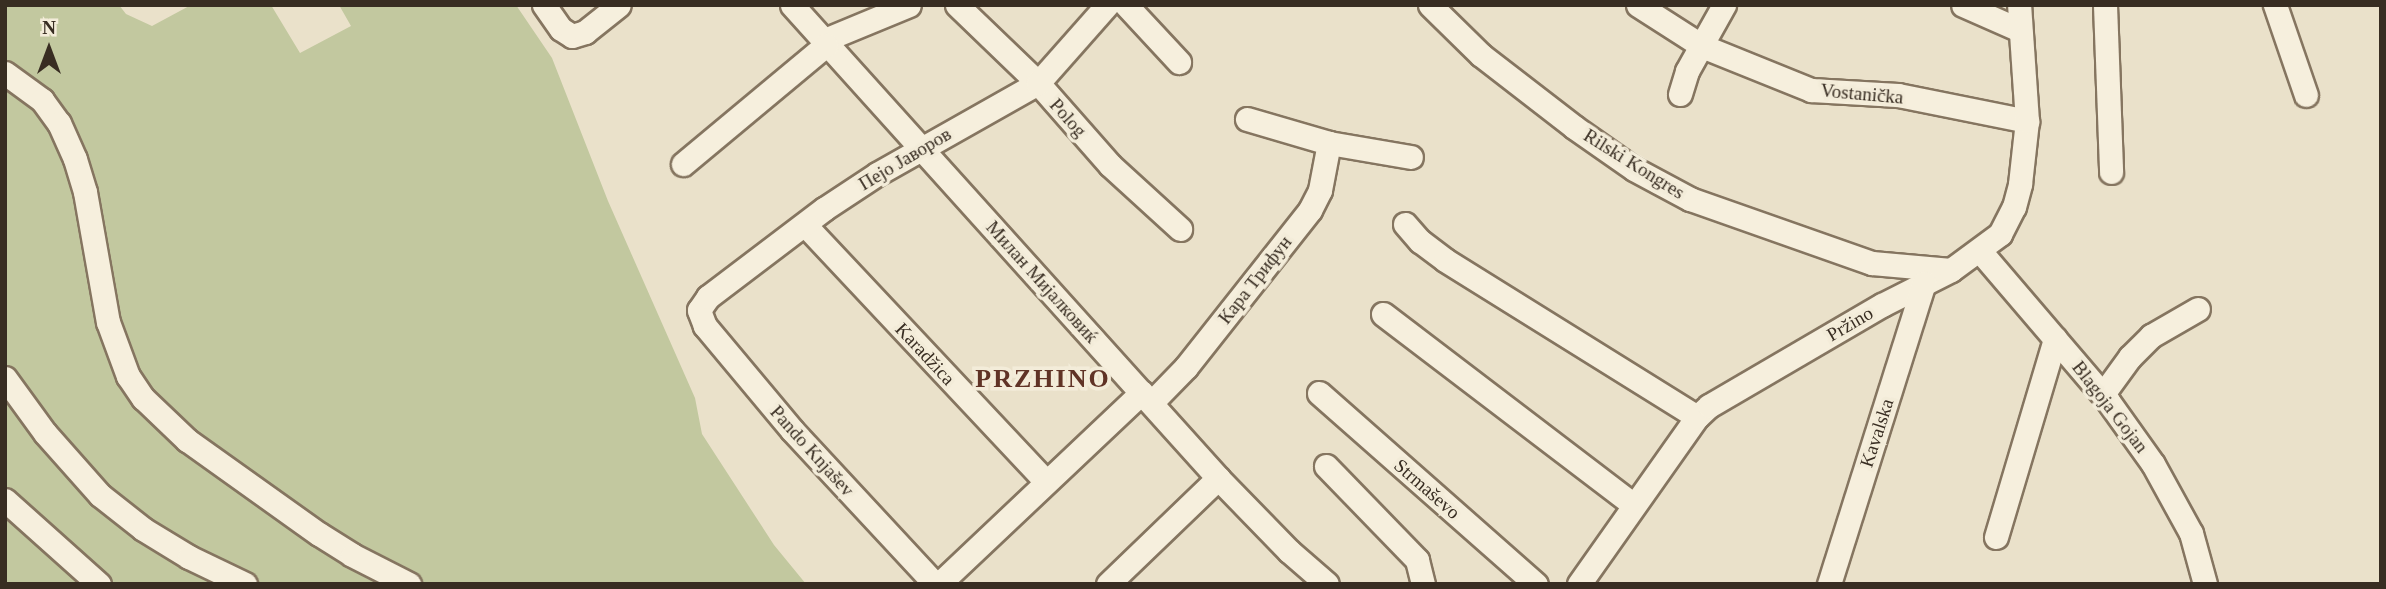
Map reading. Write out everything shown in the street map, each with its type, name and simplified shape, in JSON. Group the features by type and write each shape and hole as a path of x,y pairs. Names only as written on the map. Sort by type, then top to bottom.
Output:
{"street":[{"path":"544,5 561,29 572,36 585,32 619,5"},
{"name":"Милан Мијалковиќ","path":"792,5 1218,478 1289,551 1327,584"},
{"path":"683,164 824,43 909,5"},
{"name":"Polog","path":"957,5 1038,83 1110,165 1180,229"},
{"name":"Пејо Јаворов","path":"699,310 708,297 806,226 824,209 1038,83 1107,5"},
{"path":"1126,5 1179,62"},
{"name":"Rilski Kongres","path":"1430,5 1481,55 1634,169 1690,199 1872,263 1951,270"},
{"name":"Vostanička","path":"1638,5 1702,47 1811,90 1898,95 2027,121"},
{"path":"1680,94 1687,71 1724,5"},
{"path":"1962,5 2020,30"},
{"name":"Pržino","path":"1579,584 1697,417 1723,397 1900,296 1951,270 2000,234 2014,207 2023,162 2027,121 2019,5"},
{"path":"2105,5 2110,172"},
{"path":"2275,5 2306,95"},
{"path":"5,73 34,92 50,110 75,159 85,192 108,322 128,376 143,398 187,440 308,526 352,555 409,584"},
{"path":"1247,119 1329,143 1411,157"},
{"name":"Кара Трифун","path":"937,584 1046,482 1186,366 1310,210 1320,190 1329,143"},
{"path":"1405,224 1420,241 1446,260 1697,417"},
{"name":"Karadžica","path":"806,226 1046,482"},
{"name":"Blagoja Gojan","path":"1980,251 2103,394 2154,464 2191,533 2204,569 2205,584"},
{"path":"1872,263 1900,296"},
{"name":"Kavalska","path":"1829,584 1924,283"},
{"path":"2103,394 2130,357 2151,336 2198,309"},
{"name":"Pando Knjašev","path":"699,310 705,326 792,430 937,584"},
{"path":"1383,314 1634,505"},
{"path":"1996,537 2055,339"},
{"path":"5,378 45,433 100,495 143,529 189,557 245,584"},
{"name":"Strmaševo","path":"1319,393 1536,584"},
{"path":"1326,466 1417,560 1423,584"},
{"path":"1108,584 1218,478"},
{"path":"5,500 99,584"}],"green space":[{"path":"5,5 119,5 126,14 152,26 191,5 271,5 300,53 351,26 339,5 516,5 552,58 608,201 695,398 702,434 774,545 806,584 5,584"}],"district":[{"name":"PRZHINO","path":"1043,379"}]}
